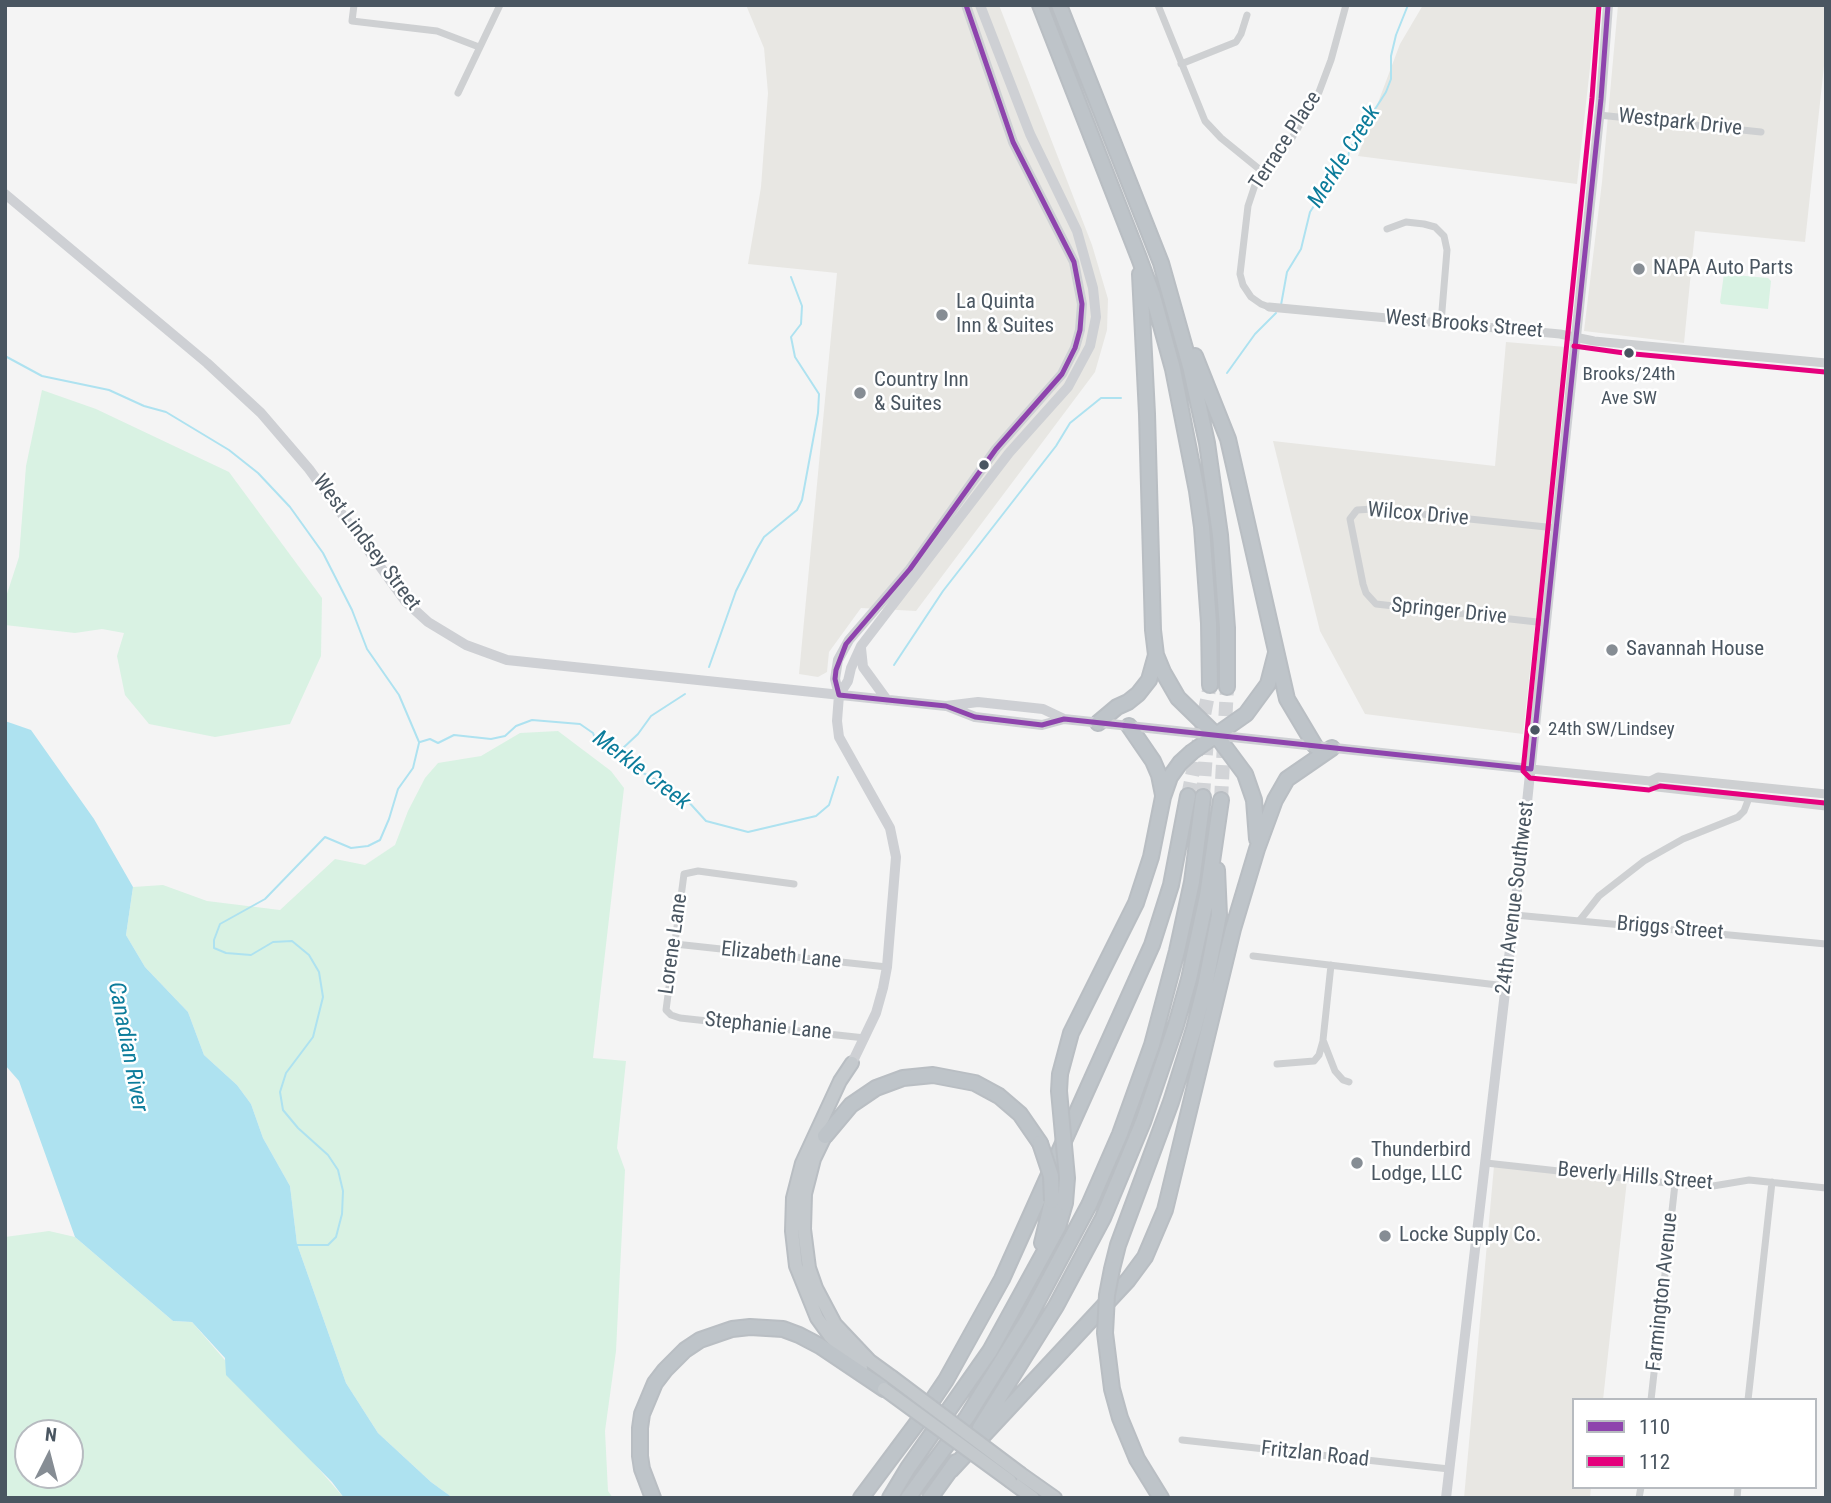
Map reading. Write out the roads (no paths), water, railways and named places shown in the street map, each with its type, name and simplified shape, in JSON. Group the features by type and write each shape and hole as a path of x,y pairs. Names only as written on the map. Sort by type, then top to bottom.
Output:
{"highway":[{"path":"1040,5 1153,296 1173,369 1197,491 1205,563 1210,685"},
{"path":"1059,5 1228,439 1290,708 1315,746"},
{"path":"1139,258 1147,414 1153,630 1157,655 1178,698 1216,735 1238,763 1250,786 1256,815 1257,849"},
{"path":"1169,289 1199,405 1214,484 1224,579 1227,687"},
{"path":"890,1498 990,1351 1009,1318 1059,1202 1067,1178 1059,1091 1060,1074 1071,1033 1136,903 1151,857 1163,797 1170,777 1180,763 1246,713 1262,694 1271,675 1276,653"},
{"path":"1098,723 1117,706 1139,694 1149,680 1157,655"},
{"path":"1129,726 1153,761 1163,797"},
{"path":"951,1470 1128,1280 1150,1246 1168,1200 1233,929 1257,849 1275,800 1287,779 1332,748"},
{"path":"861,1498 946,1381 1002,1279 1152,945 1171,885 1188,796"},
{"path":"908,1498 973,1408 1028,1319 1089,1205 1120,1134 1152,1045 1177,951 1192,882 1203,797"},
{"path":"930,1498 1001,1397 1056,1306 1121,1176 1160,1077 1177,1025 1198,939 1221,800"},
{"path":"1161,1498 1137,1459 1120,1418 1112,1389 1105,1333 1107,1295 1125,1224 1178,1082 1205,986 1219,915 1216,836"},
{"path":"852,1063 847,1083 808,1177 803,1228 809,1268 835,1324 888,1383"},
{"path":"852,1063 840,1081 802,1163 793,1198 793,1248 802,1284 817,1318 855,1363 888,1383 1016,1477 1055,1498"},
{"path":"825,1136 851,1105 876,1088 903,1078 933,1075 975,1083 999,1096 1020,1114 1040,1143 1059,1202"},
{"path":"653,1498 640,1456 642,1413 655,1383 665,1370 685,1350 700,1340 750,1326 783,1329 888,1383"},
{"path":"1016,1477 1033,1498"}],"main road":[{"path":"852,1063 880,1002 887,967 895,847 890,828 839,737 836,670 846,644 910,569 996,449 1062,374 1080,330 1082,304 1074,262 1013,142 966,5"},
{"path":"839,695 848,681 861,646 1009,453 1068,387 1090,346 1096,317 1093,288 1077,231 1030,134 980,5"},
{"name":"24th Avenue Southwest","path":"1446,1498 1531,769 1608,5"},
{"name":"West Lindsey Street","path":"5,194 207,363 261,413 309,469 406,601 428,622 466,645 507,660 946,706 978,702 1044,709 1064,719 1531,769"},
{"path":"861,646 863,667 887,700"}],"street":[{"path":"354,5 352,21 437,31 479,47"},
{"path":"457,93 500,5"},
{"path":"1158,5 1205,121 1264,173"},
{"name":"Terrace Place","path":"1269,307 1254,300 1241,279 1239,267 1250,196 1264,173 1289,143 1319,92 1346,5"},
{"path":"1181,64 1236,42 1247,15"},
{"name":"Westpark Drive","path":"1599,115 1761,132"},
{"path":"1387,229 1406,222 1424,224 1435,227 1444,236 1447,250 1441,323"},
{"name":"West Brooks Street","path":"1269,307 1826,363"},
{"name":"Wilcox Drive","path":"1363,584 1350,524 1351,515 1357,510 1556,528"},
{"name":"Springer Drive","path":"1363,584 1371,600 1380,605 1546,623"},
{"name":"West Lindsey Street","path":"1531,769 1650,781 1658,777 1826,794"},
{"name":"West Lindsey Street","path":"1650,781 1657,788 1826,806"},
{"path":"1718,795 1719,783"},
{"path":"1580,920 1599,896 1644,862 1683,839 1738,817 1744,811 1752,786"},
{"name":"Lorene Lane","path":"671,1015 665,1004 682,882 687,872 698,871 794,884"},
{"name":"Briggs Street","path":"1514,915 1826,944"},
{"name":"Elizabeth Lane","path":"675,944 887,967"},
{"path":"1253,956 1506,986"},
{"path":"1277,1063 1314,1061 1319,1055 1331,965"},
{"name":"Stephanie Lane","path":"671,1015 865,1038"},
{"path":"1323,1040 1335,1071 1343,1080 1349,1082"},
{"name":"Beverly Hills Street","path":"1486,1163 1675,1184 1703,1186 1741,1181 1826,1188"},
{"path":"1748,1398 1772,1182"},
{"name":"Farmington Avenue","path":"1651,1398 1675,1184"},
{"name":"Fritzlan Road","path":"1182,1440 1449,1469"}],"water":[{"name":"Canadian River","path":"5,721 31,730 94,819 133,887 126,935 145,967 188,1012 204,1055 237,1085 251,1104 263,1138 290,1186 297,1244 346,1383 378,1433 431,1482 453,1498 344,1498 332,1482 226,1375 225,1358 192,1322 173,1321 75,1237 19,1081 5,1065"}],"waterway":[{"name":"Merkle Creek","path":"1281,305 1287,272 1301,249 1310,212 1336,180 1347,161 1350,148 1386,92 1391,79 1391,56 1396,35 1408,5"},
{"path":"709,667 736,591 757,549 764,537 797,510 802,500 819,394 795,357 791,337 801,324 802,306 791,277"},
{"name":"Merkle Creek","path":"1227,373 1255,334 1276,313"},
{"path":"5,356 42,376 109,390 144,406 166,412 229,450 258,473 290,507 323,553 352,610 367,649 399,695 419,742"},
{"name":"Merkle Creek","path":"894,665 943,591 1056,446 1070,423 1101,398 1121,398"},
{"path":"613,752 622,749 638,734 651,716 685,694"},
{"name":"Merkle Creek","path":"420,742 430,739 438,743 454,735 491,739 505,736 516,726 532,720 580,724 593,733 603,748 624,763 670,787 686,799 706,821 748,832 816,816 829,805 838,777"},
{"name":"Merkle Creek","path":"296,1245 328,1245 336,1237 342,1214 343,1191 338,1170 328,1155 298,1128 283,1110 280,1092 286,1073 313,1037 323,997 319,972 309,955 292,941 273,942 251,955 226,953 214,948 214,940 220,924 265,899 325,837 351,848 368,846 380,840 398,789 413,768 419,743"}],"tunnel":[{"path":"1188,796 1210,685"},
{"path":"1221,800 1227,687"},
{"path":"1203,797 1207,738"}],"place":[{"name":"NAPA Auto Parts","path":"1639,269"},
{"name":"La Quinta Inn & Suites","path":"942,315"},
{"name":"Brooks/24th Ave SW","path":"1629,353"},
{"name":"Country Inn & Suites","path":"860,393"},
{"name":"Savannah House","path":"1612,650"},
{"name":"24th SW/Lindsey","path":"1535,730"},
{"name":"Thunderbird Lodge, LLC","path":"1357,1163"},
{"name":"Locke Supply Co.","path":"1385,1236"}]}
